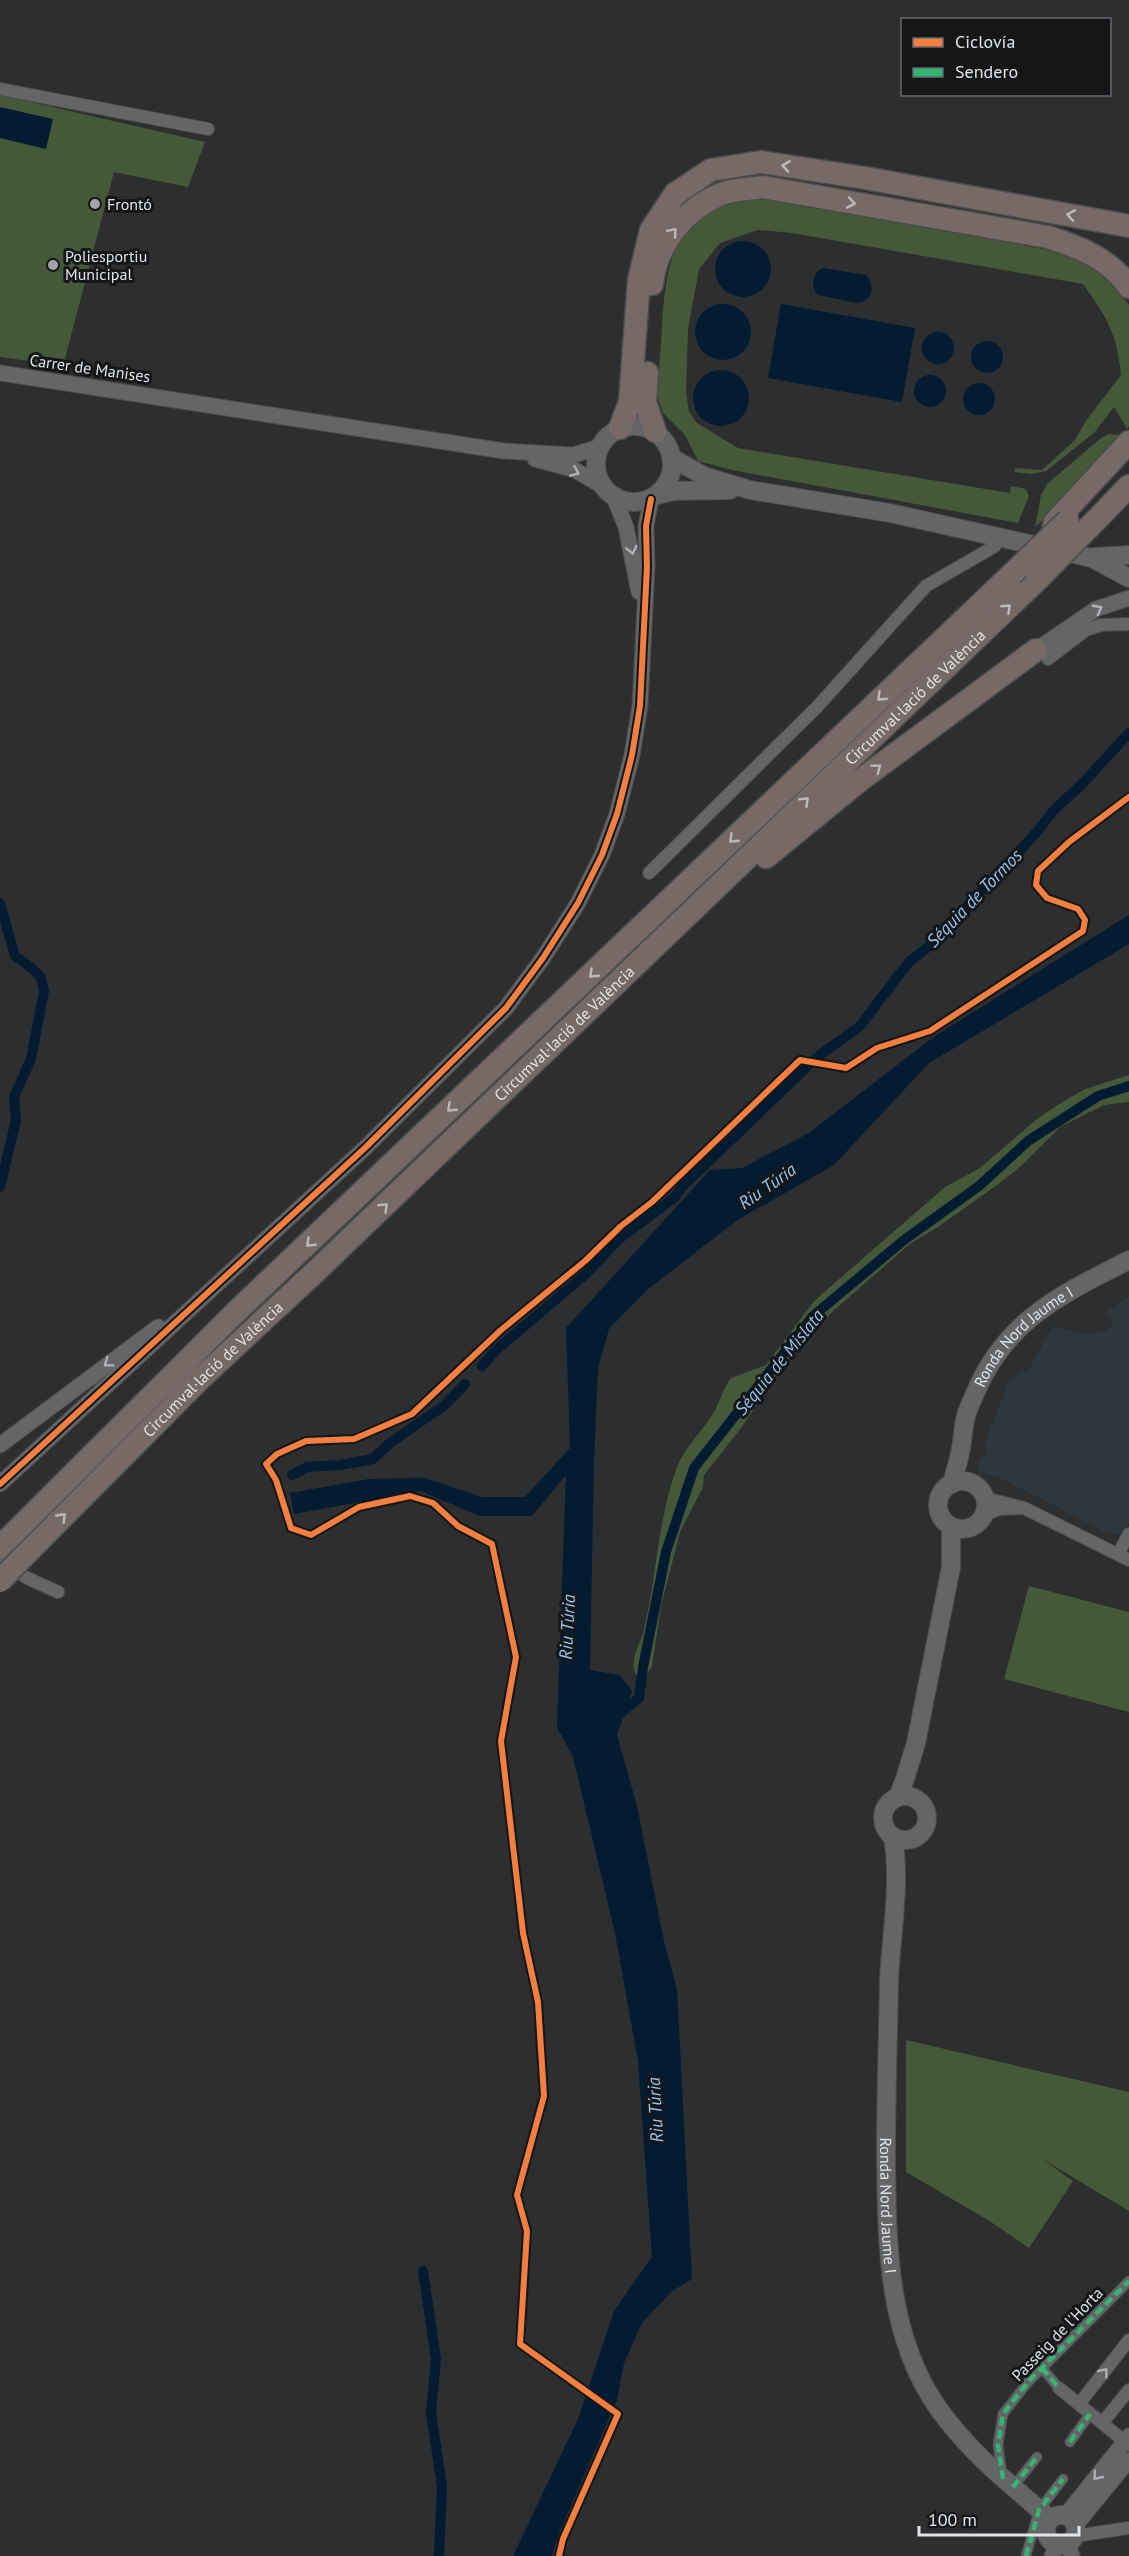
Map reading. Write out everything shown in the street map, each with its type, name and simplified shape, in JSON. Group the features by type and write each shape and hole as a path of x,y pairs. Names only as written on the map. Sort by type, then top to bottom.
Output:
{"highway":[{"path":"620,428 630,402 639,280 651,230 675,194 711,170 761,162 865,178 1129,226"},
{"path":"655,431 645,402 652,279 666,240 693,209 723,193 763,187 1048,237 1080,248 1101,260 1129,286"},
{"path":"1066,517 1129,442"},
{"name":"Circumval·lació de València","path":"0,1581 6,1553 204,1343 1052,536 1066,517 1129,458"},
{"name":"Circumval·lació de València","path":"6,1553 314,1273 1037,580 1129,486"},
{"path":"566,1031 658,953 734,884 850,789 1042,654"}],"main road":[{"path":"654,497 670,478 672,458 663,438 655,431 640,426 620,428 608,436 600,447 597,468 609,491 628,501 654,497 674,491 750,490"},
{"path":"672,458 704,476 750,490 890,513 1092,558 1129,578"},
{"path":"1092,558 1129,555"},
{"name":"Ronda Nord Jaume I","path":"959,1483 966,1416 983,1376 1004,1343 1039,1310 1073,1288 1129,1260"},
{"path":"951,1567 981,1513 981,1491 959,1483 945,1488 938,1503 942,1519 951,1527 968,1529 981,1513"},
{"path":"898,1797 906,1779 916,1743 951,1567 951,1527"},
{"path":"916,1743 920,1802"},
{"path":"909,1796 920,1802 926,1811 923,1830 917,1836 905,1840 893,1837 884,1826 883,1812 891,1800 909,1796"},
{"name":"Ronda Nord Jaume I","path":"895,1898 917,1836"},
{"name":"Ronda Nord Jaume I","path":"893,1837 896,1856 895,1898 886,2082 889,2259 894,2299 904,2338 917,2370 937,2406 967,2445 1061,2534"}],"street":[{"path":"0,89 208,129"},
{"name":"Carrer de Manises","path":"0,373 504,451"},
{"path":"504,451 573,455 600,447"},
{"path":"504,451 575,470 609,491 626,527 636,566 644,624"},
{"path":"0,1484 366,1147 506,1008 543,958 578,903 602,855 617,814 632,755 640,706 646,526 654,497"},
{"path":"649,873 810,715 926,586 995,546 999,537"},
{"path":"1042,654 1096,609 1129,598"},
{"path":"1042,654 1086,630 1101,625 1129,624"},
{"path":"0,1445 126,1350 191,1307"},
{"path":"981,1513 1024,1508 1124,1557 1129,1534"},
{"path":"6,1553 27,1578 58,1592"},
{"name":"Passeig de l'Horta","path":"1008,2483 998,2445 1003,2414 1028,2382 1129,2281"},
{"path":"1079,2404 1129,2340"},
{"path":"1042,2368 1059,2388 1128,2441 1061,2534"},
{"path":"1102,2423 1129,2390"},
{"path":"1070,2442 1090,2414"},
{"path":"1008,2483 1038,2457"},
{"path":"1026,2556 1061,2534 1129,2460"},
{"path":"1061,2534 1063,2478"},
{"path":"1061,2534 1129,2528"}],"shaded area":[{"path":"1129,1296 1129,1522 1124,1531 1117,1535 1109,1534 998,1477 976,1470 981,1457 988,1454 984,1446 1010,1378 1029,1369 1053,1326 1086,1335 1106,1330 1114,1324 1106,1312"}],"green space":[{"name":"Poliesportiu Municipal","path":"0,95 205,142 188,187 114,172 63,366 0,357"},
{"path":"774,199 1053,251 1076,257 1094,268 1111,282 1129,305 1129,426 1127,429 1114,407 1094,433 1046,471 1032,474 1014,472 1015,468 1042,470 1075,440 1085,422 1121,375 1117,348 1110,326 1083,284 792,233 758,230 720,243 699,269 688,329 686,392 689,412 697,423 738,448 1010,493 1011,486 1026,489 1029,496 1018,523 732,470 698,461 685,435 663,413 657,396 669,269 682,237 692,224 706,213 736,201"},
{"path":"1109,434 1121,435 1055,510 1035,527 1041,495 1047,484 1101,438"},
{"path":"1129,1075 1129,1102 1104,1105 1060,1127 1021,1166 997,1185 938,1227 911,1243 833,1311 783,1366 741,1428 704,1475 703,1487 680,1532 661,1606 652,1666 646,1676 637,1676 634,1665 635,1654 648,1612 670,1487 680,1460 712,1415 731,1378 766,1365 814,1301 945,1187 980,1168 1037,1119 1059,1104 1085,1089"},
{"path":"1029,1586 1129,1612 1129,1712 1004,1679"},
{"path":"906,2040 1129,2092 1129,2211 1039,2157 1073,2181 1029,2248 988,2220 906,2172"}],"water":[{"path":"0,107 53,119 46,149 0,138"},
{"path":"743,241 754,243 763,249 769,258 771,269 769,280 763,289 754,295 743,297 732,295 723,289 717,280 715,269 717,258 723,249 732,243"},
{"path":"822,268 866,275 871,284 871,293 862,302 857,303 818,295 813,281"},
{"path":"723,304 734,306 743,312 749,321 751,332 749,343 743,352 734,358 723,360 712,358 703,352 697,343 695,332 697,321 703,312 712,306"},
{"path":"781,304 915,328 902,402 768,378"},
{"path":"938,332 949,337 954,348 949,359 938,364 927,359 922,348 927,337"},
{"path":"987,341 998,346 1003,357 998,368 987,373 976,368 971,357 976,346"},
{"path":"721,370 732,372 741,378 747,387 749,398 747,409 741,418 732,424 721,426 710,424 701,418 695,409 693,398 695,387 701,378 710,372"},
{"path":"930,375 941,380 946,391 941,402 930,407 919,402 914,391 919,380"},
{"path":"979,383 990,388 995,399 990,410 979,415 968,410 963,399 968,388"},
{"name":"Riu Túria","path":"1129,915 1129,944 929,1063 834,1165 739,1219 648,1289 609,1329 598,1368 590,1670 619,1675 632,1691 617,1735 637,1806 664,1941 677,1990 692,2279 672,2291 642,2323 624,2363 617,2400 560,2531 552,2556 513,2556 578,2419 614,2311 652,2257 638,2061 615,1933 573,1757 557,1727 566,1475 532,1516 480,1516 420,1491 294,1514 290,1493 369,1479 425,1478 482,1497 525,1497 570,1448 566,1328 710,1170 742,1168 809,1133 932,1038"}],"waterway":[{"name":"Séquia de Tormos","path":"816,1058 860,1026 908,963 933,943 1036,833 1054,810 1083,783 1129,733"},
{"path":"0,903 15,956 32,968 41,978 44,991 31,1059 14,1097 16,1120 0,1187"},
{"name":"Séquia de Tormos","path":"482,1366 496,1350 586,1274 619,1239 674,1198 682,1187 809,1065"},
{"name":"Séquia de Mislata","path":"614,1718 639,1698 666,1552 694,1468 813,1316 904,1240 979,1186 1028,1141 1098,1096 1129,1086"},
{"name":"Séquia de Tormos","path":"292,1475 307,1467 340,1465 373,1459 390,1443 445,1405 465,1384"},
{"name":"Séquia de Tormos","path":"423,2271 436,2359 431,2413 442,2486 439,2556"}],"marked path":[{"path":"1003,2479 998,2445 1003,2414 1028,2382 1129,2281"},
{"path":"1042,2368 1059,2388"},
{"path":"1070,2442 1090,2414"},
{"path":"1013,2487 1037,2457"},
{"path":"1026,2556 1039,2510 1063,2479"}],"cycle path":[{"path":"0,1484 366,1147 506,1008 543,958 578,903 602,855 617,814 632,755 640,706 647,567 646,526 651,499"},
{"path":"559,2556 563,2539 618,2414 520,2344 527,2231 517,2195 544,2096 538,2002 523,1933 501,1741 516,1657 492,1544 458,1526 433,1503 410,1496 359,1507 311,1535 291,1528 276,1480 266,1464 277,1454 306,1441 354,1439 412,1414 501,1330 652,1202 800,1060 846,1068 877,1048 930,1031 1083,931 1085,920 1078,909 1047,898 1036,885 1038,871 1069,842 1129,797"}],"place":[{"name":"Frontó","path":"95,204"},
{"name":"Poliesportiu Municipal","path":"53,265"}]}
